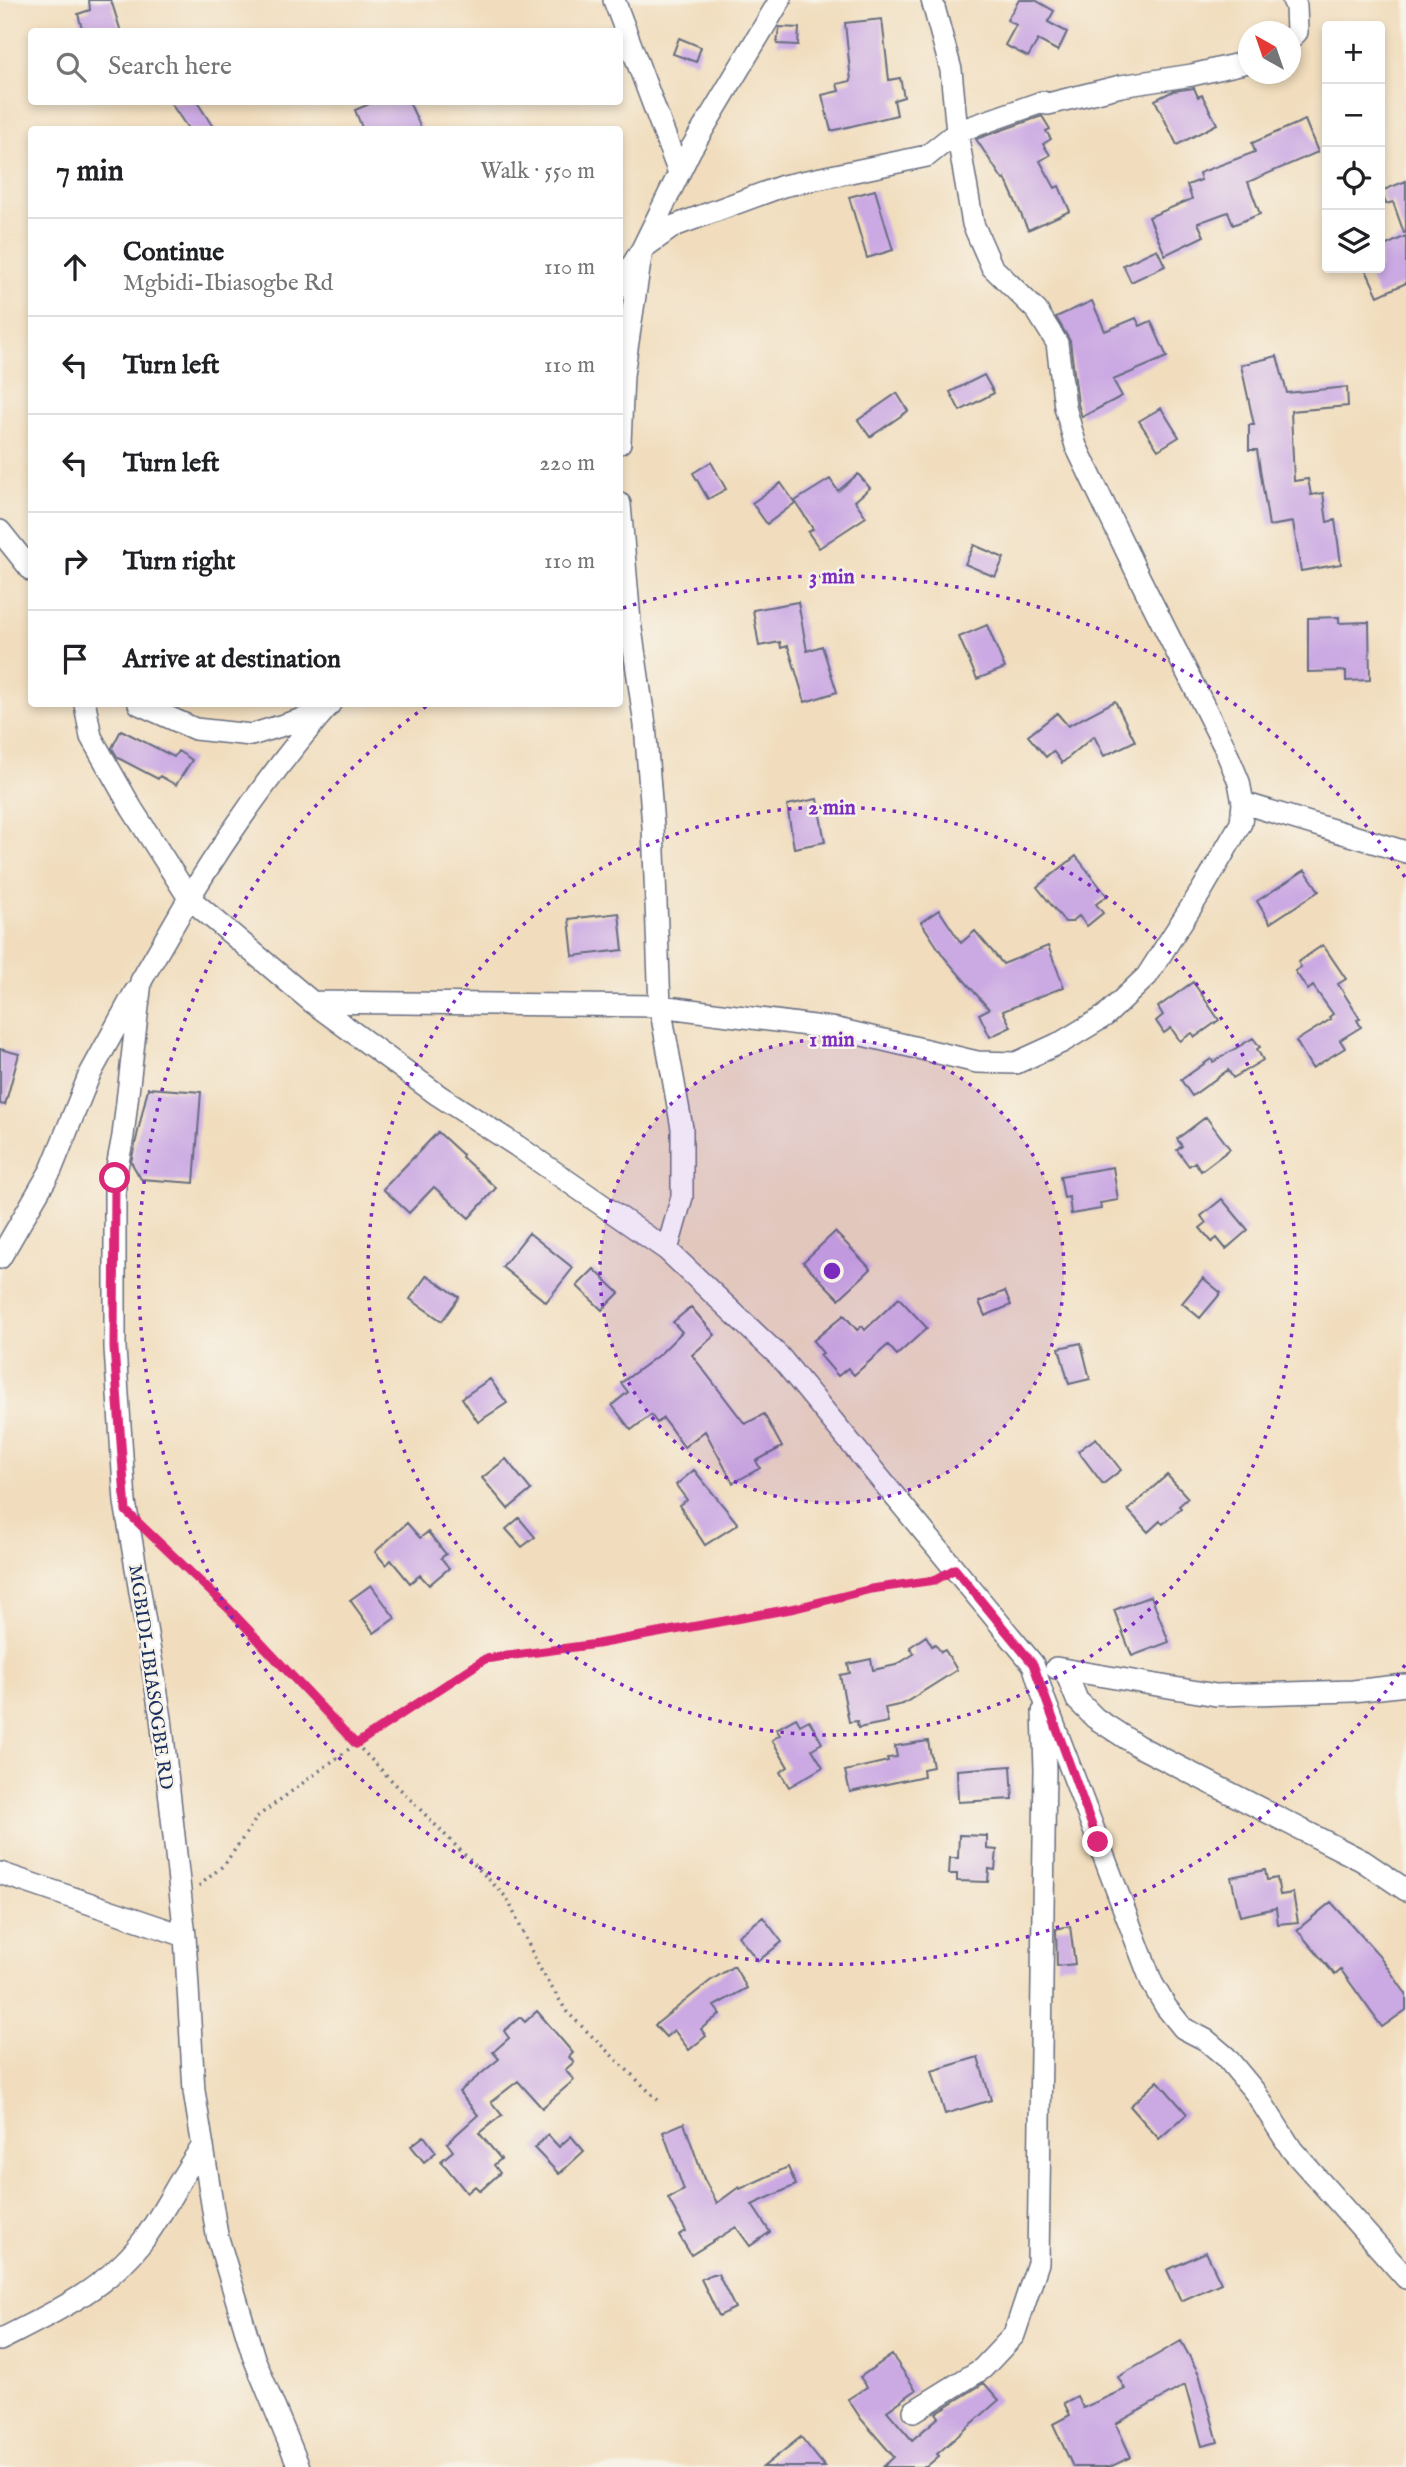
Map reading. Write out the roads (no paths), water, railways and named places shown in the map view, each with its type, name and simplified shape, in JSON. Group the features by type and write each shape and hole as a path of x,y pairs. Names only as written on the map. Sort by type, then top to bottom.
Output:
{"street":[{"path":"614,0 679,173"},
{"path":"623,280 642,249 691,149 780,0"},
{"path":"312,1002 660,1006 837,1029 977,1062 1016,1063 1062,1042 1105,1016 1147,976 1229,847 1241,823 1243,803 1239,782 1224,746 1076,446 1065,407 1058,344 1037,311 992,267 973,224 957,131 951,70 932,0"},
{"path":"1293,0 1297,21"},
{"path":"623,375 642,249 674,226 783,186 927,156 957,131 1042,102 1048,104 1121,86 1192,75 1238,64"},
{"path":"0,531 28,565"},
{"path":"623,539 630,622 645,725 652,813 660,1006 682,1128 682,1197 667,1250"},
{"path":"86,707 91,737 132,809 189,898 312,1002 438,1095 667,1250 779,1356 1033,1664 1152,1983 1166,2007 1183,2028 1206,2040 1226,2057 1255,2092 1292,2150 1406,2278"},
{"path":"146,707 195,729 251,735 326,708"},
{"name":"MGBIDI-IBIASOGBE RD","path":"299,2467 254,2358 217,2235 194,2091 186,1936 161,1718 126,1511 114,1348 115,1178 123,1136 141,981 224,841 276,769 326,708"},
{"path":"1243,803 1406,852"},
{"path":"0,1258 51,1170 89,1076 141,981"},
{"path":"1033,1664 1216,1695 1353,1691 1406,1685"},
{"path":"1065,1670 1077,1700 1095,1718 1138,1746 1363,1861 1406,1890"},
{"path":"914,2411 982,2369 1014,2335 1038,2263 1045,1769 1043,1696"},
{"path":"0,1873 186,1936"},
{"path":"0,2340 89,2292 117,2270 142,2242 203,2146"}]}
